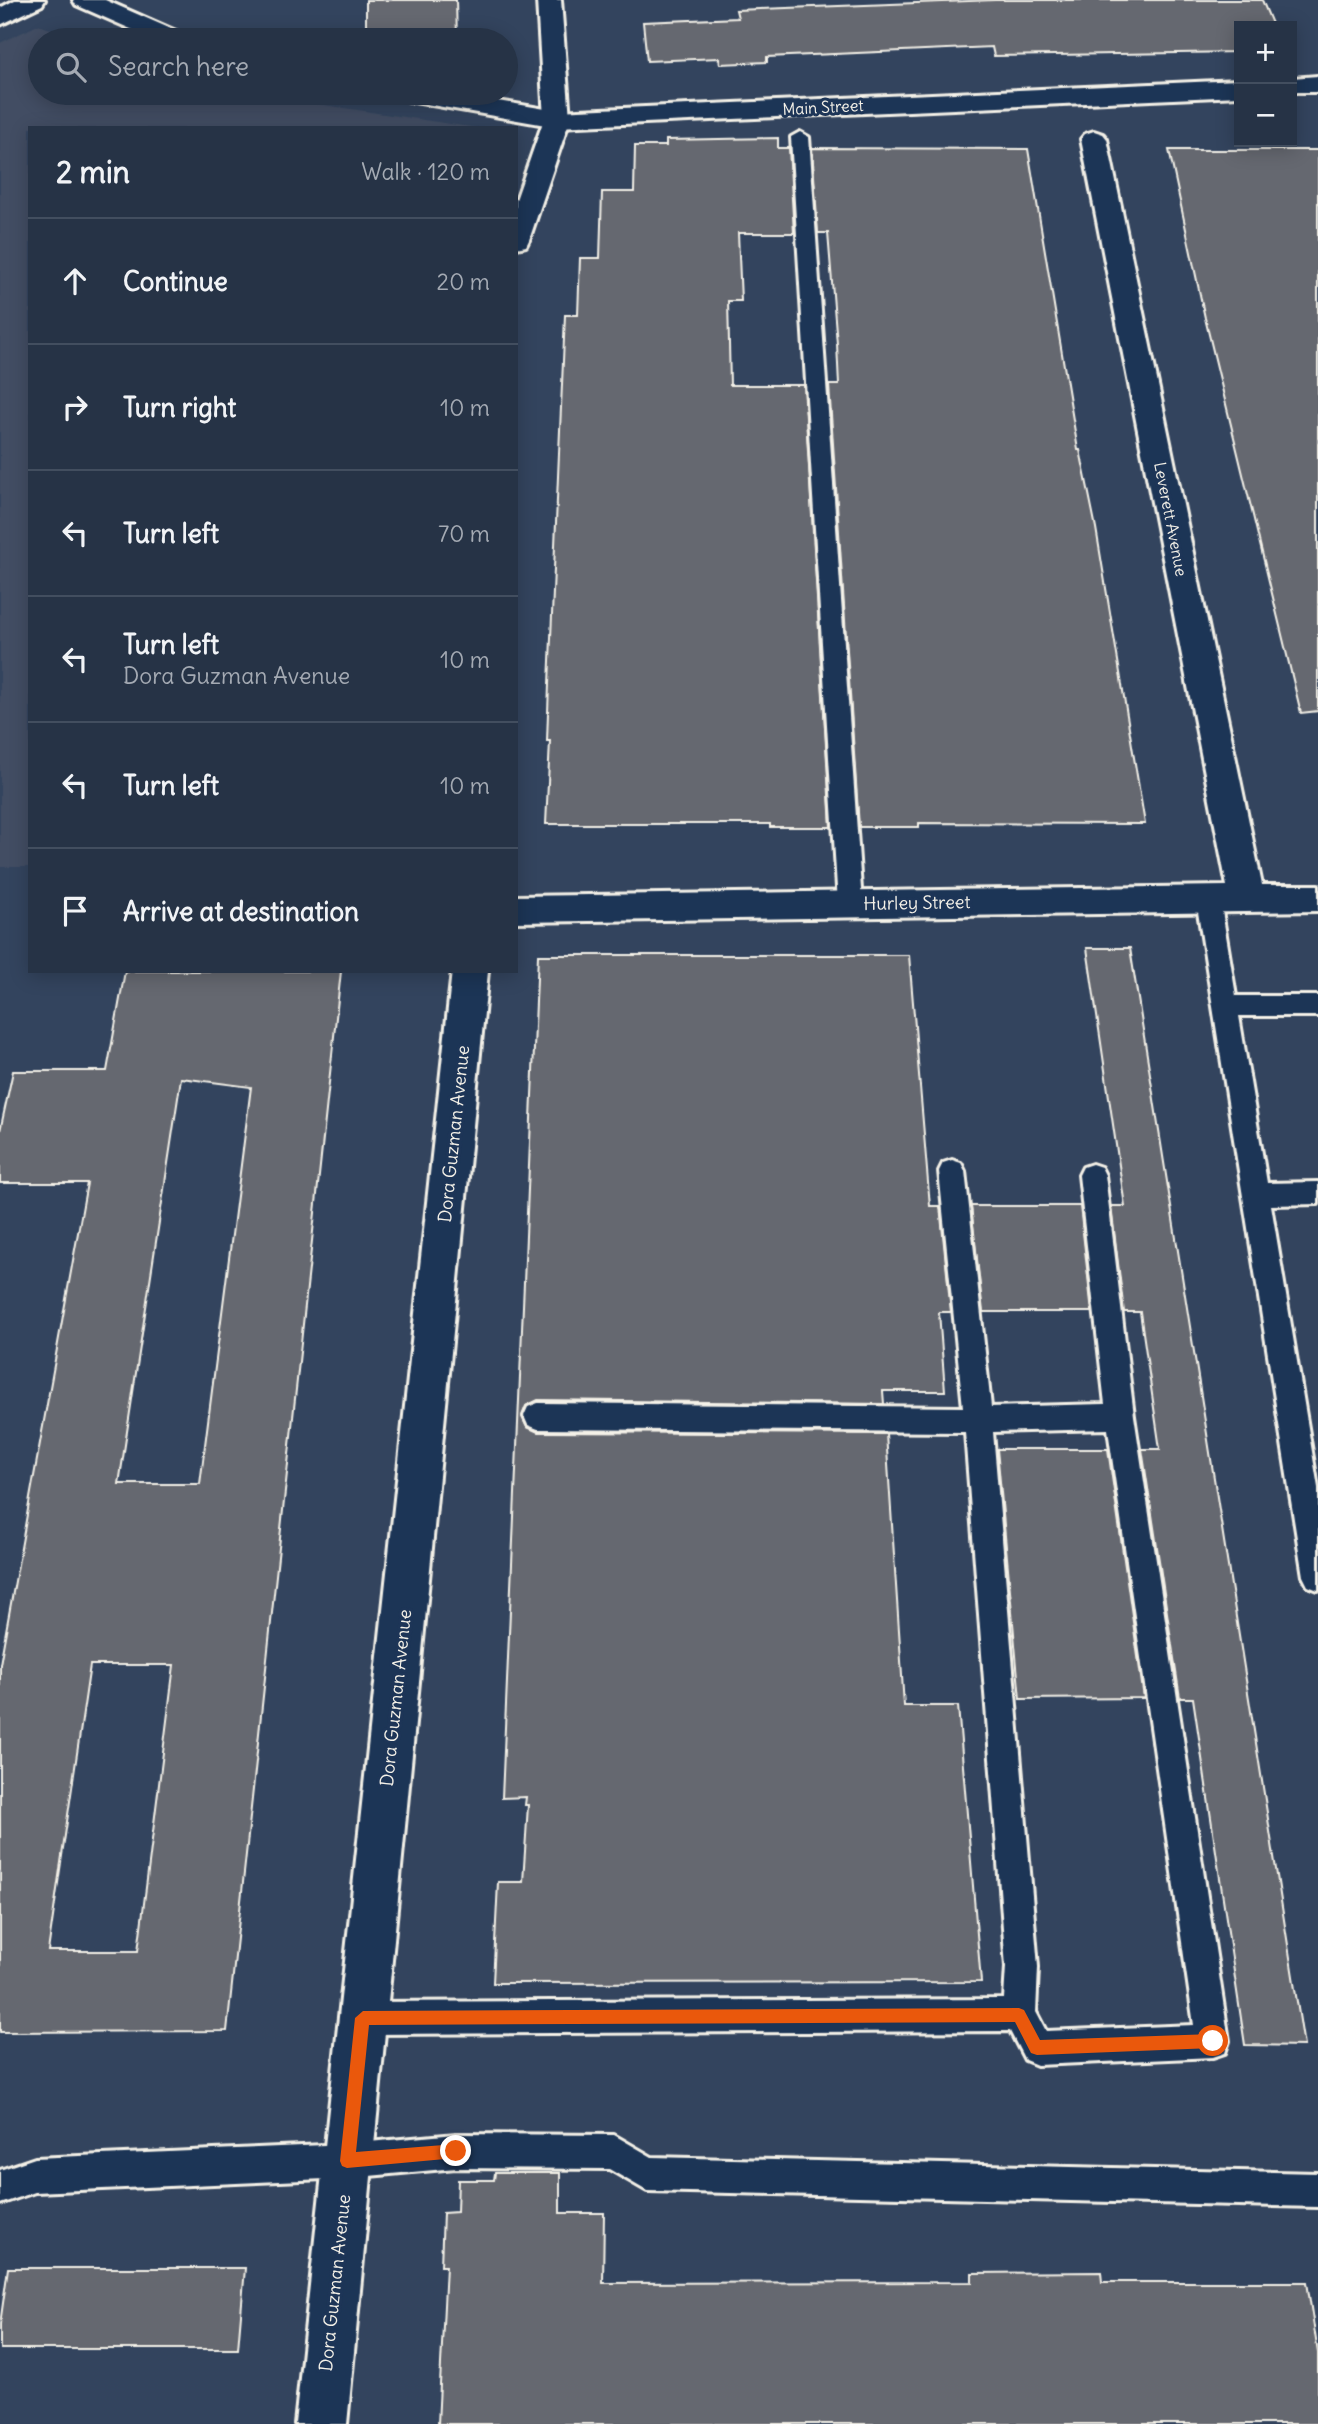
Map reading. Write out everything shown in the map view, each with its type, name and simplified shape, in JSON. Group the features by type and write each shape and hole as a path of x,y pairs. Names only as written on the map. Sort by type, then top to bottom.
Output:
{"street":[{"path":"0,18 33,0"},
{"path":"85,0 149,28"},
{"path":"518,234 557,119 549,0"},
{"path":"1297,85 1318,84"},
{"name":"Main Street","path":"477,105 557,119 1234,88"},
{"name":"Leverett Avenue","path":"1094,139 1247,898"},
{"name":"Hurley Street","path":"518,909 1318,898"},
{"name":"Dora Guzman Avenue","path":"321,2424 470,973"}],"lane":[{"path":"800,137 850,904"},
{"path":"1208,899 1318,1576"},
{"path":"1224,1006 1318,1006"},
{"path":"952,1171 978,1420 1021,1967 1019,2015 1037,2048 1213,2041 1120,1416 1092,1175"},
{"path":"1256,1194 1318,1193"},
{"path":"538,1416 978,1420 1120,1416"},
{"path":"363,2018 1019,2015"},
{"path":"0,2187 35,2175 347,2161 456,2151 614,2152 647,2174 1318,2190"}],"shaded area":[{"path":"28,30 28,105 325,105 464,126 28,126 28,867 0,867 0,43"}],"building":[{"path":"366,0 456,0 457,28 366,28"},
{"path":"995,0 1262,0 1271,21 1234,21 1234,52 994,56 992,47 767,57 767,62 720,64 719,58 647,61 643,22 738,18 736,10"},
{"path":"778,138 778,148 789,148 794,233 738,233 741,301 728,301 730,385 804,385 831,827 770,827 770,824 546,824 550,741 547,741 549,684 565,315 578,315 580,258 600,258 602,192 634,192 635,146 666,146 666,140"},
{"path":"812,148 1028,149 1078,450 1096,528 1145,824 919,823 919,827 859,827 829,385 839,385 837,344 828,233 818,233"},
{"path":"1169,150 1318,150 1318,711 1301,713 1205,318"},
{"path":"1087,948 1130,948 1304,2046 1245,2045 1193,1698 1180,1698 1142,1449 1160,1449 1140,1312 1124,1312 1111,1206 1125,1206"},
{"path":"538,955 909,955 930,1206 940,1206 951,1312 939,1312 945,1391 883,1391 884,1404 538,1400 526,1406 522,1417 527,1427 538,1432 886,1434 904,1706 958,1706 981,1982 493,1983 498,1882 523,1882 528,1805 525,1805 526,1797 502,1798"},
{"path":"125,973 341,973 227,2031 0,2032 0,1664 87,1183 0,1183 0,1131 13,1071 107,1071","holes":["181,1078 251,1087 200,1484 119,1484","90,1665 174,1665 138,1951 48,1951"]},
{"path":"971,1206 1080,1206 1092,1312 983,1312"},
{"path":"997,1449 1108,1449 1144,1698 1020,1699"},
{"path":"495,2173 560,2173 560,2213 604,2213 603,2283 972,2282 972,2273 1101,2272 1102,2282 1307,2282 1318,2353 1318,2424 438,2424 446,2266 441,2266 443,2213 457,2212 458,2180 494,2180"},
{"path":"8,2268 245,2268 238,2349 0,2349 0,2324"}],"route":[{"path":"456,2151 347,2161 363,2018 1019,2015 1037,2048 1213,2041"}]}
